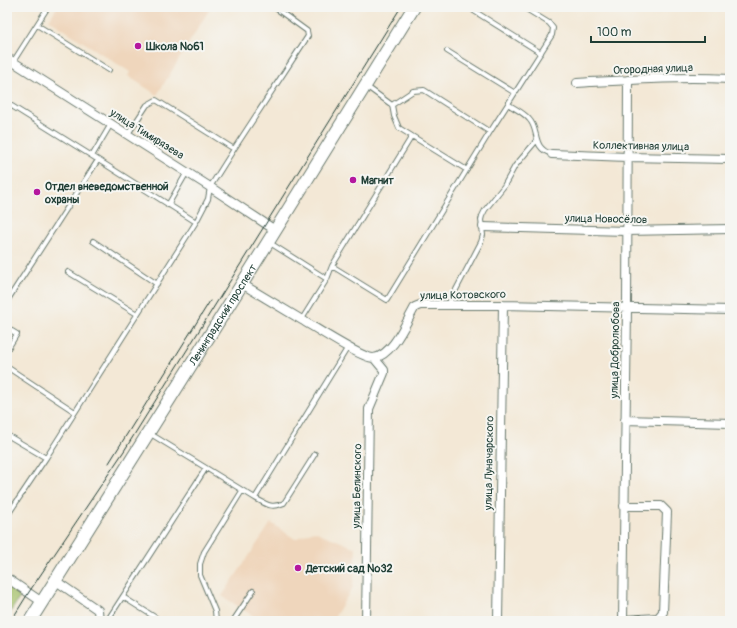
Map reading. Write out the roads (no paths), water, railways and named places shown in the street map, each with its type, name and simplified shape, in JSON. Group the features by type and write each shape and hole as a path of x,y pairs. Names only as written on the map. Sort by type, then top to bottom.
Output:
{"main road":[{"name":"Ленинградский проспект","path":"30,621 149,433 414,7"}],"street":[{"name":"улица Тимирязева","path":"10,60 128,134 275,230"},
{"name":"Огородная улица","path":"577,83 628,80 707,78 730,79"},
{"name":"улица Добролюбова","path":"623,620 628,80"},
{"name":"Коллективная улица","path":"552,154 730,159"},
{"name":"улица Новосёлов","path":"483,227 626,230 730,229"},
{"path":"242,284 348,348 368,357 374,358"},
{"name":"улица Котовского","path":"374,358 384,354 393,345 415,307 420,305 503,305 730,310"},
{"name":"улица Луначарского","path":"498,621 503,305"},
{"name":"улица Белинского","path":"366,621 369,409 384,374 384,370 374,358"},
{"path":"625,420 730,423"},
{"path":"623,620 658,618 663,612 667,512 661,506 624,506"},
{"path":"7,578 42,602"},
{"path":"56,581 98,610 99,621"}],"lane":[{"path":"10,60 48,7"},
{"path":"7,516 46,458 196,222 208,199 210,187 308,36 308,31 274,7"},
{"path":"332,266 387,300 490,132 552,35 552,28 549,23 524,7"},
{"path":"474,12 541,53"},
{"path":"36,25 109,70"},
{"path":"447,51 515,93"},
{"path":"366,85 392,105 394,116 399,128 467,170"},
{"path":"392,105 413,91 424,90 490,132"},
{"path":"128,134 147,105 156,100 234,149"},
{"path":"7,103 196,222"},
{"path":"508,104 530,119 541,148 552,154"},
{"path":"92,156 111,124"},
{"path":"302,320 327,279 332,266 412,136"},
{"path":"448,305 481,242 483,227 481,220 485,210 504,186 515,166 537,140"},
{"path":"7,301 98,160"},
{"path":"168,204 187,172"},
{"path":"93,241 157,284"},
{"path":"268,242 327,279"},
{"path":"68,272 137,314"},
{"path":"7,328 17,334 7,350"},
{"path":"255,498 348,348"},
{"path":"7,367 75,412"},
{"path":"149,433 242,491 266,504 277,506 284,504 315,454"},
{"path":"7,435 46,458"},
{"path":"108,621 206,468"},
{"path":"216,621 215,611 200,575 200,564 204,552 242,491"},
{"path":"233,621 252,591"},
{"path":"123,597 161,621"}],"tram line":[{"path":"11,621 124,451 401,7"},
{"path":"109,463 210,301"}],"place":[{"name":"Школа №61","path":"138,46"},
{"name":"Магнит","path":"353,180"},
{"name":"Отдел вневедомственной охраны","path":"37,192"},
{"name":"Детский сад №32","path":"298,568"}]}
